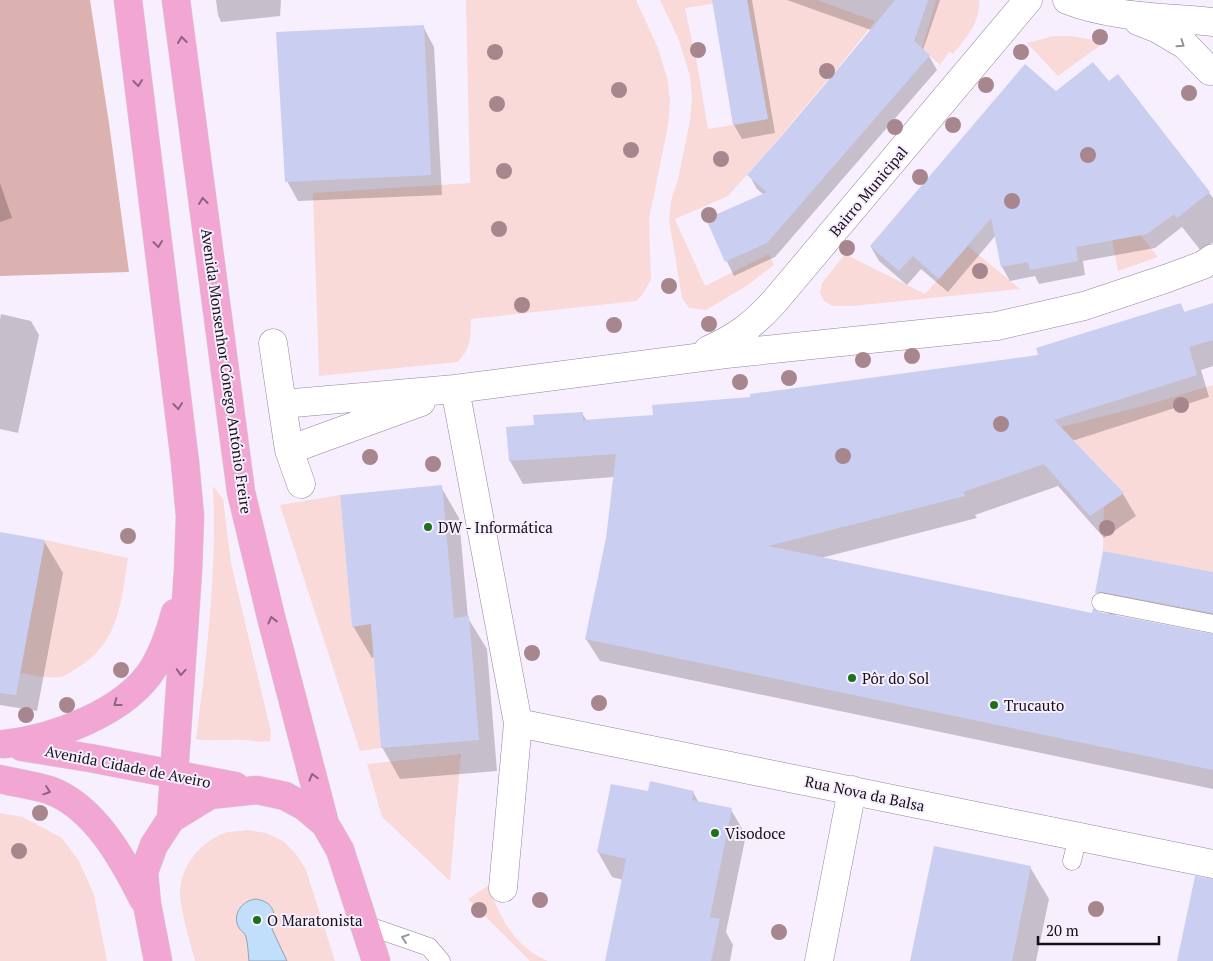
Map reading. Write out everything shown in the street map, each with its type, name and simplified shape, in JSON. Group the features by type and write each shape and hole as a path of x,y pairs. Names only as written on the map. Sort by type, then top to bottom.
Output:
{"main road":[{"path":"128,0 190,516 172,819"},
{"name":"Avenida Monsenhor Cónego António Freire","path":"176,0 241,492 325,824"},
{"path":"2,744 28,742 81,724 106,711 140,684 154,668 168,639 188,571"},
{"name":"Avenida Cidade de Aveiro","path":"2,744 82,756 174,776 285,796 305,807 325,824"},
{"path":"0,780 49,790 64,797 93,821 110,841 127,866 147,907"},
{"path":"158,961 147,907 144,872 154,845 172,819 210,795 256,790"},
{"path":"325,824 340,850 376,961"}],"street":[{"name":"Bairro Municipal","path":"688,358 738,334 757,321 1028,0"},
{"path":"1067,0 1122,14 1158,29 1184,45 1211,73"},
{"path":"1122,14 1213,22"},
{"path":"1211,73 1207,54 1209,42 1213,38"},
{"path":"282,404 455,389 688,358 997,326 1084,306 1203,265 1213,258"},
{"path":"774,302 765,319 768,332 776,341 792,347"},
{"path":"273,343 289,450 301,484"},
{"path":"289,450 455,389"},
{"path":"455,389 518,723 503,888"},
{"name":"Rua Nova da Balsa","path":"518,723 852,790 1075,849 1213,864"},
{"path":"819,961 852,790"}],"lane":[{"path":"1101,602 1213,624"},
{"path":"363,924 429,947 441,961"}],"shaded area":[{"path":"0,0 90,0 129,272 0,276"},
{"path":"466,0 636,0 658,48 668,81 670,102 668,126 649,219 651,280 636,301 471,319 468,347 458,362 319,376 313,193 470,183"},
{"path":"660,0 739,0 685,8 708,129 768,119 747,0 817,0 875,21 842,63 728,196 675,219 705,286 769,254 774,265 748,285 706,310 689,308 682,298 669,220 671,201 678,179 690,121 692,97 690,76 678,38"},
{"path":"936,0 979,0 978,15 972,29 953,54 949,52 940,65 922,49"},
{"path":"1054,36 1072,36 1105,42 1058,76 1027,43"},
{"path":"1133,226 1158,257 1118,271 1112,239"},
{"path":"968,246 1020,289 852,306 832,306 824,301 820,293 822,283 845,254 925,294"},
{"path":"1213,385 1213,572 1103,551 1104,506 1124,493 1061,427 1147,405"},
{"path":"213,486 223,499 231,563 271,732 270,741 196,739 212,581 214,550"},
{"path":"340,495 352,626 371,624 381,748 360,751 280,505"},
{"path":"45,540 128,558 120,606 110,634 90,659 66,675 52,678 20,673"},
{"path":"461,754 450,881 382,817 367,764"},
{"path":"0,813 23,817 62,838 79,861 94,895 107,961 0,961"},
{"path":"248,830 266,833 283,841 296,854 306,870 335,961 195,961 181,904 180,892 185,870 198,850 217,836 228,832"},
{"path":"489,885 503,920 517,940 536,955 548,961 530,961 468,899"}],"water":[{"path":"256,899 267,903 273,910 272,929 287,961 249,961 246,937 239,928 236,918 243,905"}],"building":[{"path":"712,0 747,0 768,119 733,125"},
{"path":"895,0 928,0 914,41 930,55 767,243 725,262 706,219 767,192 747,175 802,113"},
{"path":"424,25 431,175 285,182 276,32"},
{"path":"1093,62 1109,81 1118,74 1210,192 1177,218 1174,214 1147,234 1076,247 1078,261 1030,270 1028,262 1001,267 991,218 939,279 913,256 899,271 870,246 1025,64 1056,91"},
{"path":"1181,303 1184,312 1213,303 1213,340 1189,347 1197,375 1054,420 1124,493 1090,516 1044,464 963,492 965,496 768,546 1092,613 1093,608 1099,612 1213,634 1213,770 585,639 606,538 616,454 509,461 506,427 534,425 533,415 583,412 583,420 653,415 652,405 750,397 750,394 1038,355 1036,348"},
{"path":"442,485 454,618 469,616 479,740 381,748 371,624 352,627 340,495"},
{"path":"0,532 45,540 16,695 0,693"},
{"path":"1103,551 1213,572 1213,613 1103,592 1095,593"},
{"path":"650,781 694,791 692,800 732,808 710,917 720,919 711,961 605,961 626,859 597,852 611,784 648,791"},
{"path":"934,846 1031,866 1012,961 910,961"},
{"path":"1195,876 1213,879 1213,961 1177,961"}],"place":[{"name":"DW - Informática","path":"428,527"},
{"name":"Pôr do Sol","path":"852,678"},
{"name":"Trucauto","path":"994,705"},
{"name":"Visodoce","path":"715,833"},
{"name":"O Maratonista","path":"257,920"}]}
